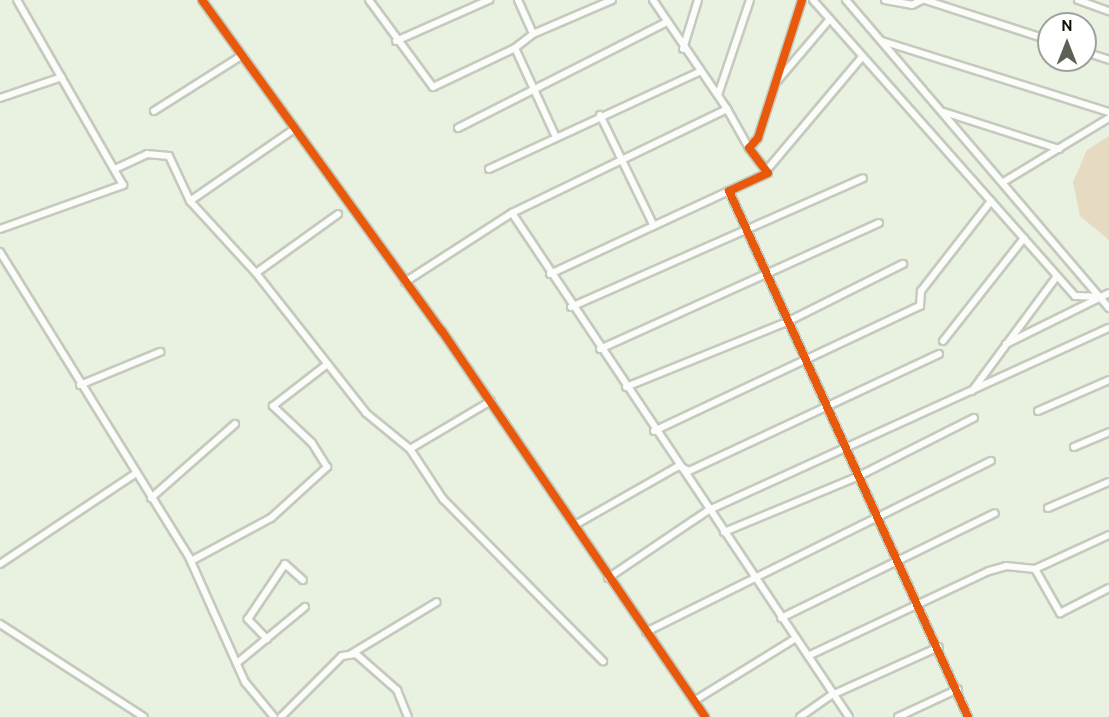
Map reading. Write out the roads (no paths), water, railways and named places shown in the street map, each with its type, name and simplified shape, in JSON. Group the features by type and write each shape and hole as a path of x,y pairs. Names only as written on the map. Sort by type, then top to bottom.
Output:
{"street":[{"path":"0,229 119,189 115,170 17,0"},
{"path":"202,0 293,130 491,401 608,578 705,717"},
{"path":"369,0 396,41 433,87 515,48 533,34 612,0"},
{"path":"396,41 489,0"},
{"path":"518,0 533,34"},
{"path":"653,0 665,22 699,72 718,95 749,148 766,171"},
{"path":"683,49 698,0"},
{"path":"718,95 750,0"},
{"path":"749,148 758,138 802,0"},
{"path":"813,0 1075,296 1100,297"},
{"path":"846,0 1005,182 1109,308"},
{"path":"885,0 912,5 924,0 1037,36"},
{"path":"1078,0 1109,10"},
{"path":"776,83 830,19"},
{"path":"458,128 665,22"},
{"path":"882,41 1109,112"},
{"path":"515,48 555,135"},
{"path":"154,111 241,56"},
{"path":"550,274 729,192 766,171 863,56"},
{"path":"489,169 555,135 699,72"},
{"path":"0,98 62,77"},
{"path":"405,282 512,213 623,157 727,110"},
{"path":"944,112 1059,149"},
{"path":"600,115 623,157 654,226"},
{"path":"1005,182 1109,118"},
{"path":"190,201 293,130"},
{"path":"115,170 147,154 169,156 190,201 256,273 366,413 410,449 443,499 603,661"},
{"path":"572,307 863,178"},
{"path":"729,192 807,362 893,559 939,647 968,717"},
{"path":"654,431 807,362 920,306 921,291 991,201"},
{"path":"512,213 654,431 849,717"},
{"path":"256,273 338,214"},
{"path":"600,349 879,223"},
{"path":"943,341 1023,237"},
{"path":"0,252 80,386 191,561 237,663 274,717"},
{"path":"626,387 787,322 903,264"},
{"path":"971,392 1058,276"},
{"path":"1005,345 1109,293"},
{"path":"608,578 709,510 847,452 1109,328"},
{"path":"80,386 160,352"},
{"path":"679,466 689,471 827,409 939,354"},
{"path":"191,561 271,518 327,467 312,443 273,406 326,365"},
{"path":"1038,411 1109,380"},
{"path":"410,449 491,401"},
{"path":"724,532 857,477 974,418"},
{"path":"151,498 235,424"},
{"path":"1074,447 1109,432"},
{"path":"646,632 751,576 991,461"},
{"path":"575,525 679,466"},
{"path":"0,564 135,474"},
{"path":"1048,508 1109,482"},
{"path":"781,618 893,559 995,513"},
{"path":"808,656 989,571 1006,566 1035,569 1109,536"},
{"path":"267,639 248,619 285,564 303,580"},
{"path":"1035,569 1060,613 1109,588"},
{"path":"281,717 348,655 437,602"},
{"path":"237,663 305,607"},
{"path":"0,624 144,717"},
{"path":"694,700 796,638"},
{"path":"800,717 832,695 939,647"},
{"path":"348,655 356,654 397,690 408,717"},
{"path":"898,717 958,689"}]}
